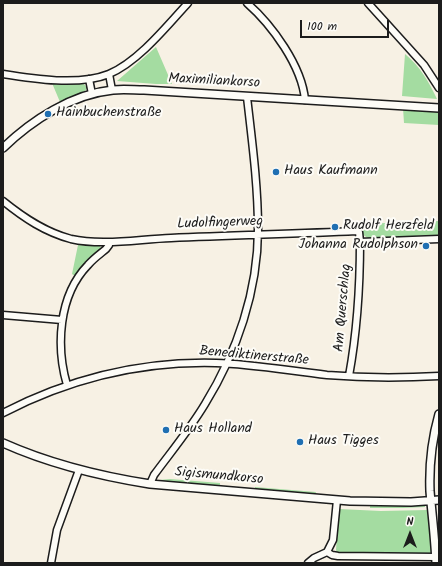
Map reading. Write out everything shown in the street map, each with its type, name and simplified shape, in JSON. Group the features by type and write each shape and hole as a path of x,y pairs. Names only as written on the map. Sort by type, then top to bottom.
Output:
{"street":[{"path":"3,74 55,80 93,78 109,74 144,50 188,3"},
{"path":"247,3 262,18 280,41 298,74 305,100"},
{"path":"368,3 424,65 439,88"},
{"path":"109,74 112,90"},
{"path":"92,94 93,78"},
{"name":"Maximiliankorso","path":"3,148 31,125 48,114 75,100 92,94 112,90 144,90 439,108"},
{"path":"150,484 154,475 204,406 227,364 248,304 253,281 258,235 256,172 247,97"},
{"name":"Ludolfingerweg","path":"3,201 26,219 52,233 88,242 356,231 360,235 360,242"},
{"path":"360,242 439,239"},
{"path":"67,385 60,351 62,320 69,298 79,276 87,266 106,249 109,242"},
{"name":"Am Querschlag","path":"349,376 355,344 358,309 360,242"},
{"path":"3,315 62,320"},
{"name":"Benediktinerstraße","path":"3,413 27,401 67,385 112,373 159,366 183,364 227,364 380,378 439,376"},
{"path":"327,552 338,556 436,560 435,500 431,457 439,414"},
{"name":"Sigismundkorso","path":"3,443 51,462 79,470 150,484 337,500 373,502 435,500"},
{"path":"51,563 57,530 79,470"},
{"path":"308,563 314,558 327,552 333,540 337,500"}],"green space":[{"path":"156,47 172,84 117,81"},
{"path":"405,54 424,75 437,99 402,96"},
{"path":"52,83 84,84 87,88 85,91 60,102"},
{"path":"403,108 439,111 439,125 404,123"},
{"path":"439,221 439,235 368,238 361,232 359,224"},
{"path":"78,245 100,246 101,248 91,257 75,276 72,274"},
{"path":"170,479 220,483 220,487 159,482 159,480"},
{"path":"255,487 316,492 315,495 255,490"},
{"path":"425,504 425,507 370,508 370,505"},
{"path":"339,509 381,511 428,510 432,551 429,554 337,553"}],"place":[{"name":"Hainbuchenstraße","path":"48,114"},
{"name":"Haus Kaufmann","path":"276,172"},
{"name":"Rudolf Herzfeld","path":"335,227"},
{"name":"Johanna Rudolphson","path":"426,246"},
{"name":"Haus Holland","path":"166,430"},
{"name":"Haus Tigges","path":"300,442"}]}
